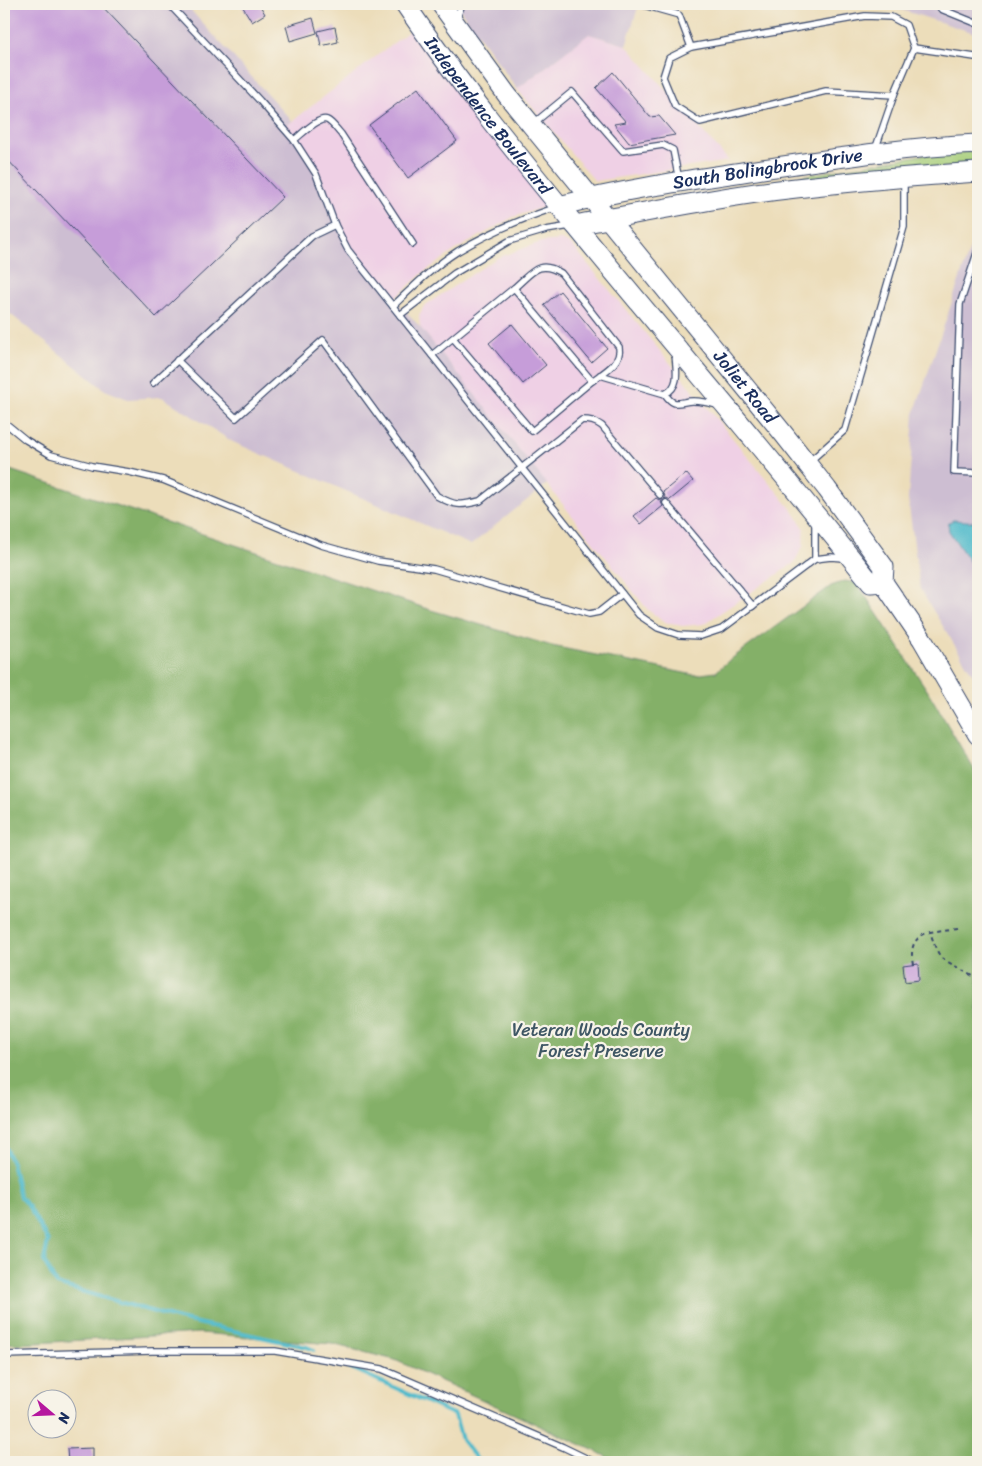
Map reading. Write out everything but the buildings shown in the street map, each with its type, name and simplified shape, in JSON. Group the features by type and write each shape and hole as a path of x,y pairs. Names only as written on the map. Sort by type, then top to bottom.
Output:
{"main road":[{"name":"Independence Boulevard","path":"405,4 447,65 480,108 575,225"},
{"name":"Independence Boulevard","path":"441,4 531,126 590,198"},
{"name":"South Bolingbrook Drive","path":"559,206 590,198 679,182 873,153 935,146 978,144"},
{"name":"South Bolingbrook Drive","path":"575,225 770,191 904,177 978,172"},
{"name":"Joliet Road","path":"590,198 807,464 884,567 882,582 922,639 978,735"},
{"name":"Joliet Road","path":"575,225 871,583 882,582"}],"lane":[{"path":"169,4 294,140 316,174 335,225 348,250 640,615 658,628 679,636 701,636 722,629 815,559 831,557 852,559"},
{"path":"455,24 462,4"},
{"path":"640,4 679,15 691,47"},
{"path":"938,4 941,9 978,24"},
{"path":"873,153 894,95 914,48 906,25 891,17 865,16 691,47 669,58 663,77 675,106 700,122 826,91 894,95"},
{"path":"914,48 976,57"},
{"path":"531,126 572,92 623,151 663,144 673,150 679,182"},
{"path":"294,140 318,121 328,120 341,134 413,244"},
{"path":"807,464 844,430 904,227 904,177"},
{"path":"392,306 417,283 458,252 532,215 559,206"},
{"path":"153,382 312,236 335,225"},
{"path":"400,316 455,273 509,241 546,230 575,225"},
{"path":"978,250 960,304 954,472 978,474"},
{"path":"432,355 539,267 548,267 562,274 619,347 620,354 617,361 532,431 453,338"},
{"path":"514,288 592,381"},
{"path":"177,360 236,418 324,340 437,496 449,503 463,505 480,501 582,420 597,422 602,426 660,495"},
{"path":"665,394 671,391 676,379 674,346"},
{"path":"600,375 665,394 670,401 676,404 693,401 726,408"},
{"path":"4,422 26,440 51,455 92,466 163,480 321,545 378,561 434,569 589,614 599,612 622,594"},
{"path":"666,503 753,606"},
{"path":"814,512 815,559"},
{"path":"4,1355 152,1351 275,1351 382,1368 594,1462"}],"path":[{"path":"914,964 912,954 918,937 930,932 957,928"},
{"path":"930,932 941,958 978,979"}],"shaded area":[{"path":"4,4 185,4 292,121 286,126 319,172 350,247 420,327 547,484 471,545 233,442 162,397 128,399 105,390 4,309"},
{"path":"456,4 639,4 626,45 589,34 517,89"},
{"path":"883,4 978,4 978,34"},
{"path":"417,25 553,204 513,217 457,249 424,272 394,299 350,247 319,172 286,126"},
{"path":"589,34 626,45 729,161 595,181 517,89"},
{"path":"978,225 978,683 920,589 908,499 914,414"},
{"path":"561,240 572,245 793,511 804,528 803,546 794,563 704,624 682,626 665,622 648,610 420,327 419,316 424,306 497,258 541,242"}],"green space":[{"path":"939,152 978,152 978,165 775,181"},
{"name":"Veteran Woods County Forest Preserve","path":"4,468 431,610 552,646 694,675 716,672 831,586 845,581 857,583 927,690 978,776 978,1462 617,1462 395,1360 332,1344 200,1333 19,1344 4,1343"}],"water":[{"path":"953,520 978,522 978,574 949,531 948,523"}],"waterway":[{"path":"4,1145 12,1163 20,1197 29,1207 48,1241 44,1261 56,1284 179,1319 314,1350"},
{"path":"349,1367 455,1415 462,1440 479,1462"}]}
